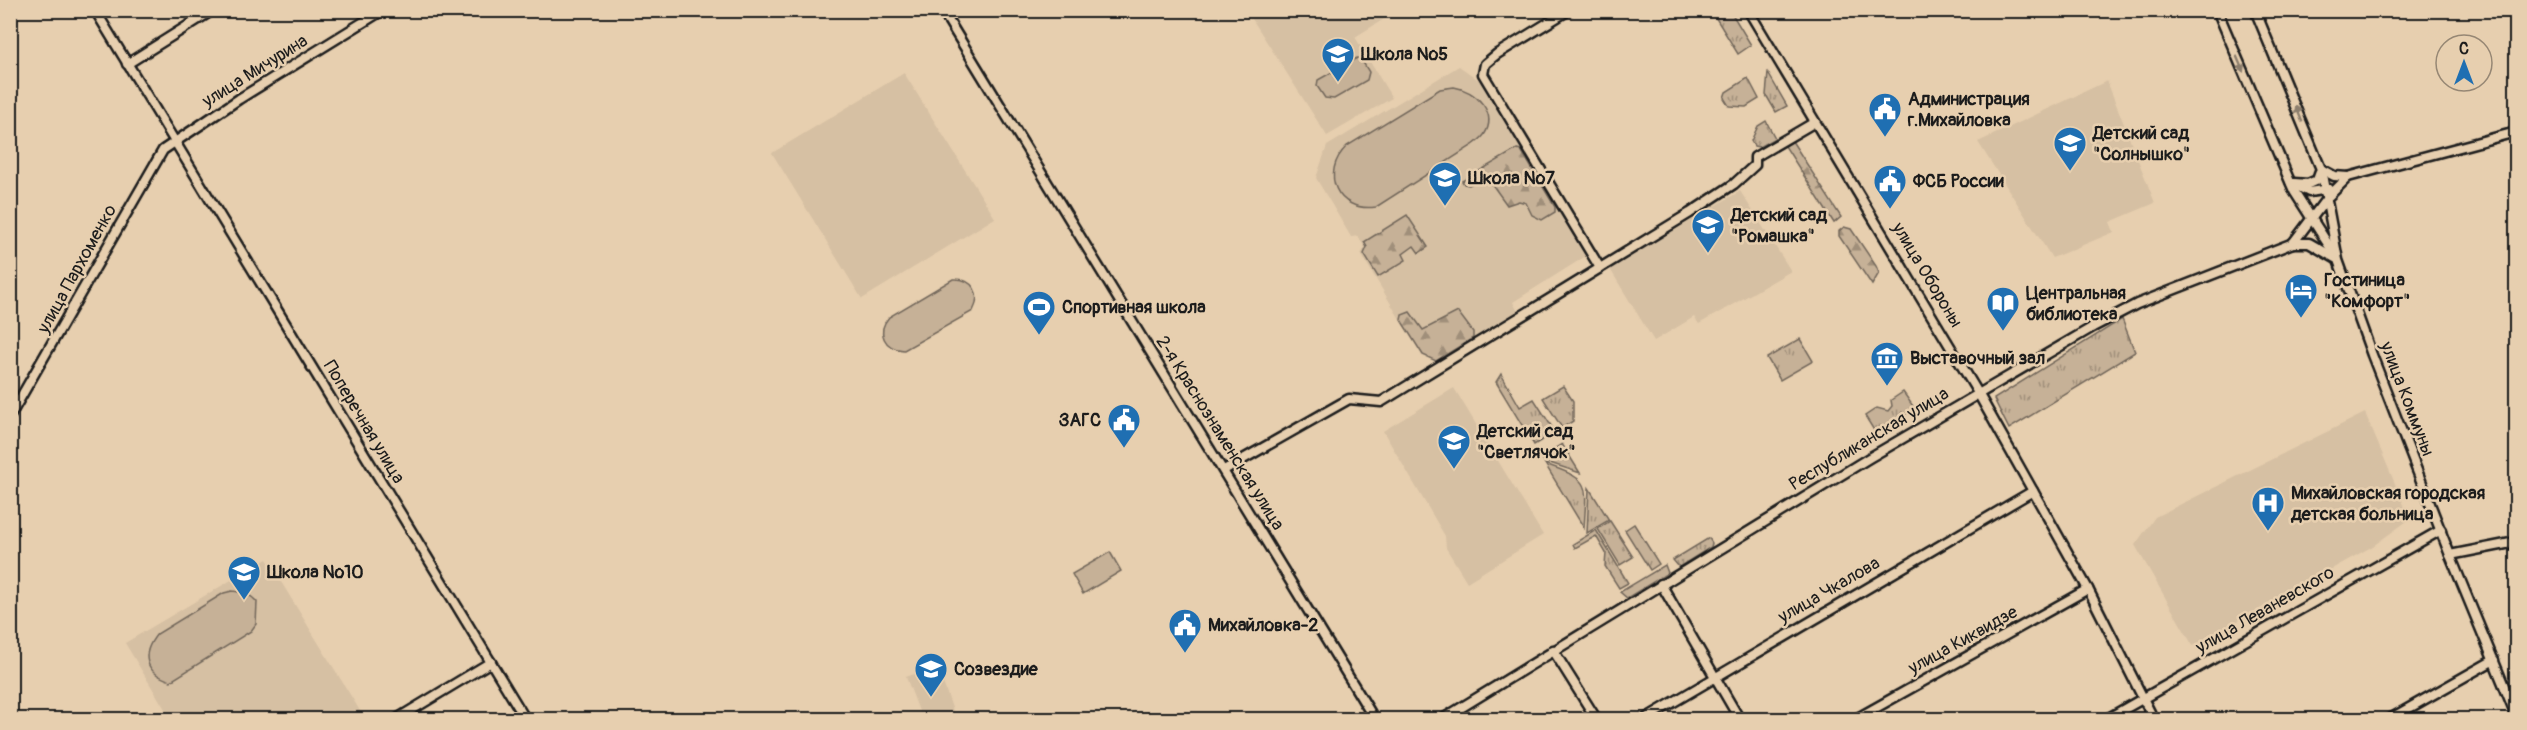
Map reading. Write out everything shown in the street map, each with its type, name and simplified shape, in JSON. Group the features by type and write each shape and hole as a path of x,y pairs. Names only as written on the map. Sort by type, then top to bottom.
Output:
{"street":[{"name":"Поперечная улица","path":"95,10 175,141 196,180 526,720"},
{"path":"127,64 213,10"},
{"name":"улица Мичурина","path":"175,141 369,14 383,10"},
{"name":"2-я Краснознаменская улица","path":"942,10 1376,720"},
{"path":"1569,10 1497,54 1485,64 1482,74 1600,268"},
{"name":"улица Обороны","path":"1748,10 1978,393 2088,589 2154,720"},
{"name":"улица Коммуны","path":"2217,10 2290,182 2338,260 2440,530 2517,715"},
{"name":"улица Коммуны","path":"2255,10 2321,168 2338,260"},
{"path":"1224,470 1349,399 1381,402 1734,184 1755,165 1755,157 1815,122"},
{"path":"2290,182 2308,184 2317,180 2321,168 2334,177 2348,177 2517,132"},
{"name":"улица Пархоменко","path":"10,416 162,150 175,141"},
{"name":"Республиканская улица","path":"1441,720 1978,393 2137,304 2293,243 2313,218 2327,195 2348,177"},
{"path":"2290,182 2308,192 2327,195"},
{"path":"2293,243 2309,243 2338,260"},
{"name":"улица Чкалова","path":"1643,720 1714,676 2032,491"},
{"name":"улица Леваневского","path":"2105,720 2440,530"},
{"path":"2450,555 2517,542"},
{"path":"1661,584 1740,720"},
{"name":"улица Киквидзе","path":"1854,720 2088,589"},
{"path":"1553,650 1597,720"},
{"path":"2388,720 2494,660"},
{"path":"396,720 491,662"}],"shaded area":[{"name":"Школа №5","path":"1247,11 1397,11 1355,37 1392,98 1327,136"},
{"name":"Школа №7","path":"1459,66 1483,83 1586,256 1513,302 1518,312 1437,362 1422,356 1361,254 1365,248 1358,236 1351,237 1316,178 1327,146"},
{"path":"904,73 995,218 862,299 772,153"},
{"name":"Детский сад \"Солнышко\"","path":"2107,81 2155,203 2110,222 2114,232 2052,258 1978,142"},
{"name":"Детский сад \"Ромашка\"","path":"1740,191 1791,271 1699,324 1694,317 1654,341 1610,269"},
{"name":"Детский сад \"Светлячок\"","path":"1454,388 1543,535 1467,582 1446,548 1445,536 1383,431"},
{"name":"Михайловская городская детская больница","path":"2365,413 2410,519 2373,546 2193,646 2135,545 2155,517"},
{"name":"Школа №10","path":"267,559 365,719 171,719 125,643"},
{"name":"Созвездие","path":"937,666 956,719 922,719 906,677"}],"green space":[{"path":"1721,11 1731,12 1751,45 1738,54 1714,15"},
{"path":"1357,58 1361,59 1369,72 1367,80 1334,99 1325,98 1317,86 1318,80"},
{"path":"1768,73 1787,106 1776,112 1766,95"},
{"path":"1748,78 1759,99 1746,107 1729,106 1724,98 1726,92"},
{"path":"1454,87 1477,98 1487,111 1488,127 1482,138 1376,207 1351,204 1342,197 1336,189 1334,168 1347,146 1440,89"},
{"path":"1766,121 1775,138 1759,147 1754,146 1751,141 1758,126"},
{"path":"1792,141 1841,217 1834,223 1785,146"},
{"path":"1517,149 1521,150 1555,207 1555,212 1542,220 1532,215 1526,203 1519,201 1507,205 1486,176 1469,185 1462,181"},
{"path":"1407,215 1428,247 1419,253 1414,246 1403,254 1406,260 1378,277 1364,254 1367,247 1364,242"},
{"path":"1844,227 1851,229 1876,266 1879,273 1872,285 1839,236 1839,231"},
{"path":"953,279 966,281 974,288 976,305 973,311 904,350 891,347 883,334 883,328 889,317"},
{"path":"1410,312 1423,330 1458,312 1473,332 1473,338 1436,361 1423,355 1401,320 1402,315"},
{"path":"2122,319 2135,352 2009,429 1994,399"},
{"path":"1800,339 1813,361 1780,380 1767,358"},
{"path":"1501,374 1520,407 1534,399 1555,432 1534,445 1496,382"},
{"path":"1563,386 1573,401 1573,421 1562,428 1543,398"},
{"path":"1903,392 1915,409 1875,432 1865,416 1877,408 1888,411 1892,406 1891,400"},
{"path":"1562,444 1580,473 1544,461 1541,457"},
{"path":"1545,464 1571,474 1583,485 1586,501 1584,528"},
{"path":"1589,488 1609,520 1587,533"},
{"path":"1610,521 1633,557 1620,565 1598,529"},
{"path":"1634,524 1659,564 1650,570 1625,530"},
{"path":"1596,530 1628,583 1619,588 1605,566 1606,553 1596,536 1575,548 1573,544"},
{"path":"1709,538 1712,543 1711,547 1679,567 1673,560"},
{"path":"1110,552 1121,571 1083,594 1072,574"},
{"path":"1665,565 1668,573 1627,598 1620,592"},
{"path":"232,591 246,594 257,602 256,624 251,631 171,681 155,673 147,656 148,649 157,634 224,593"}],"place":[{"name":"Школа №5","path":"1338,83"},
{"name":"Администрация г.Михайловка","path":"1885,138"},
{"name":"Детский сад \"Солнышко\"","path":"2070,172"},
{"name":"Школа №7","path":"1445,207"},
{"name":"ФСБ России","path":"1890,210"},
{"name":"Детский сад \"Ромашка\"","path":"1708,254"},
{"name":"Гостиница \"Комфорт\"","path":"2301,319"},
{"name":"Центральная библиотека","path":"2003,332"},
{"name":"Спортивная школа","path":"1039,336"},
{"name":"Выставочный зал","path":"1887,387"},
{"name":"ЗАГС","path":"1124,449"},
{"name":"Детский сад \"Светлячок\"","path":"1454,470"},
{"name":"Михайловская городская детская больница","path":"2268,532"},
{"name":"Школа №10","path":"244,601"},
{"name":"Михайловка-2","path":"1185,654"},
{"name":"Созвездие","path":"931,698"}]}
